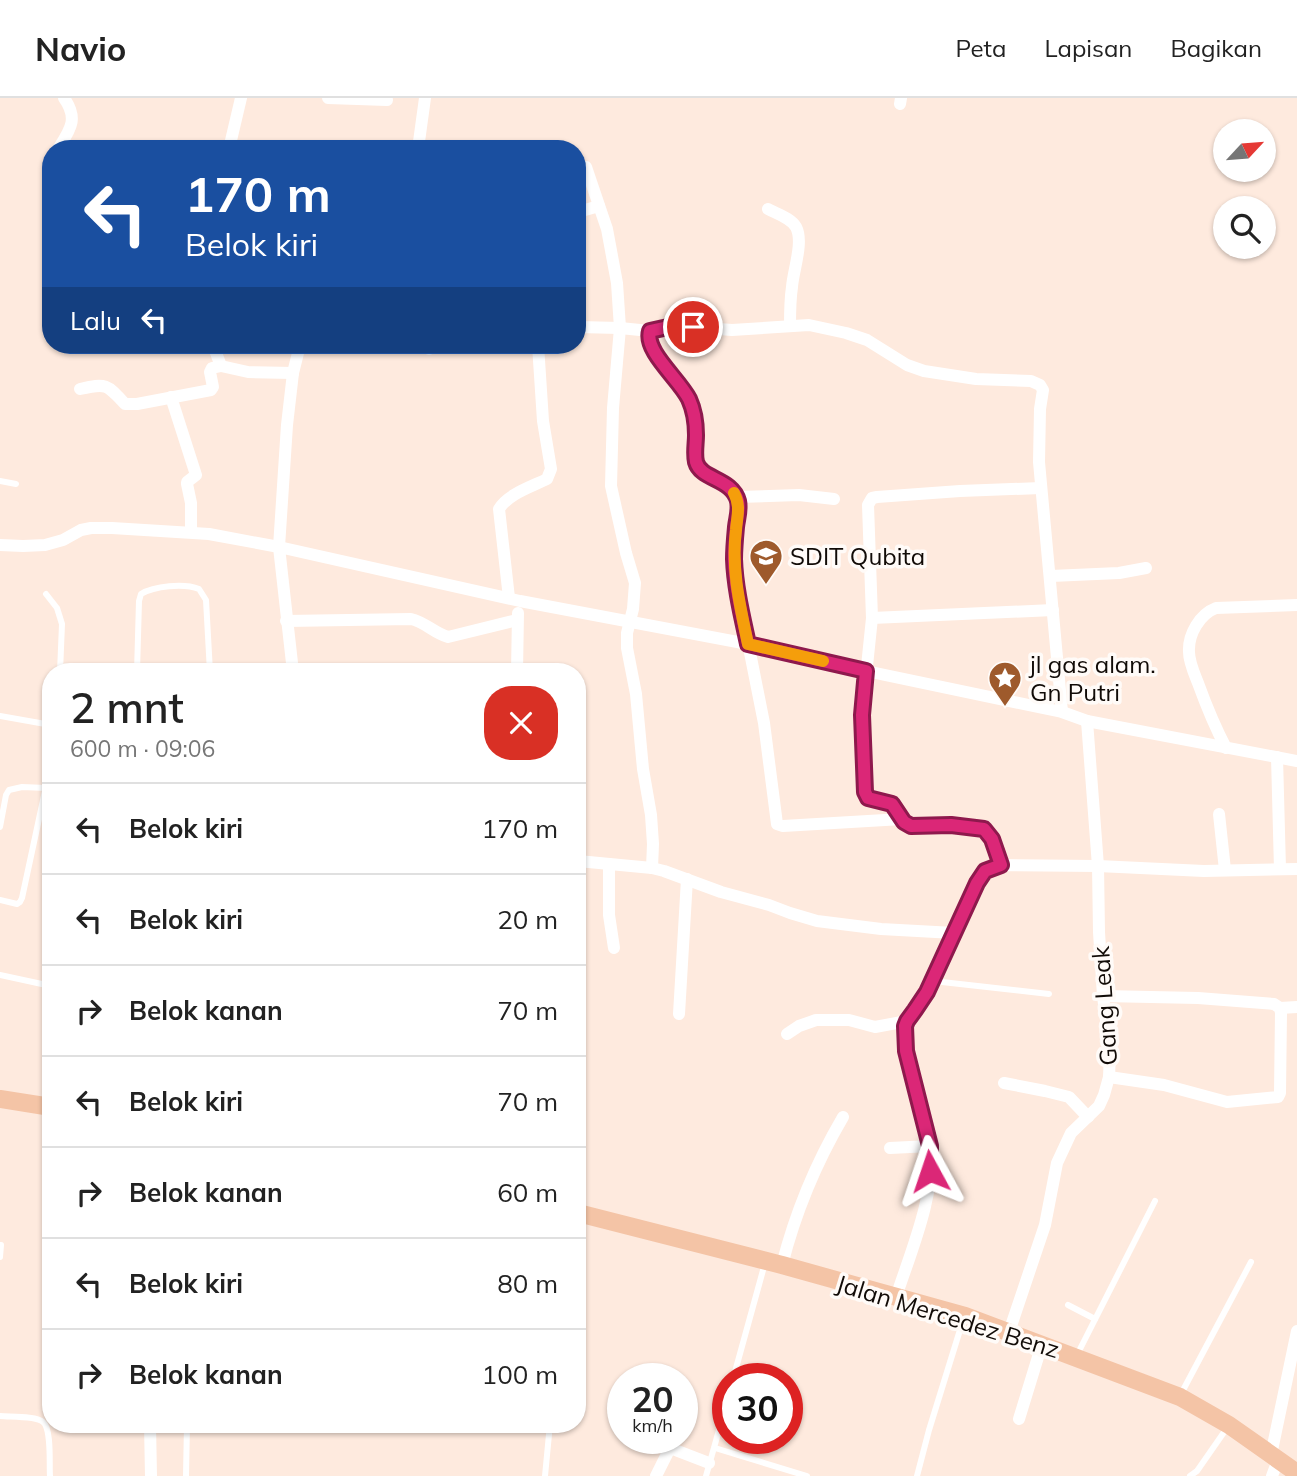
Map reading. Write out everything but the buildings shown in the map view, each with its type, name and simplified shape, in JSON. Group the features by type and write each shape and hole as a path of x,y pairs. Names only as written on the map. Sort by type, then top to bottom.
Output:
{"main road":[{"path":"0,1099 42,1106"},
{"name":"Jalan Mercedez Benz","path":"586,1215 965,1316 1180,1397 1229,1425 1274,1464 1297,1473"}],"street":[{"path":"64,98 70,107 72,123 64,140"},
{"path":"231,140 240,98"},
{"path":"328,98 387,100"},
{"path":"419,140 425,98"},
{"path":"586,167 607,229 615,269 620,328 613,408 611,486 635,583 627,648 636,694 643,769 651,815 652,868"},
{"path":"586,210 599,206"},
{"path":"768,209 795,225 798,234 790,326"},
{"path":"586,327 650,331 680,326 755,330 809,325 867,340 907,365 933,373 1037,383 1042,390 1039,432 1041,488 1062,712"},
{"path":"650,331 648,337 653,351 674,376 692,408 697,465 726,484 737,497 739,510 735,570 764,723 777,824 783,826 902,819"},
{"path":"217,354 221,366"},
{"path":"292,663 279,547 287,425 298,354"},
{"path":"517,663 517,620 499,509 509,498 547,479 551,469 544,430 539,354"},
{"path":"80,389 106,386 129,405 211,390 213,387 210,372 212,368 221,366 248,372 293,373"},
{"path":"171,397 196,475 187,483 191,503 191,532"},
{"path":"1001,865 992,839 984,829 951,825 915,827 902,819 892,804 868,798 865,792 862,715 872,618 867,511 872,499 960,491 1041,488"},
{"path":"737,497 799,495 834,499"},
{"path":"0,545 45,545 91,528 191,532 279,547 514,599 748,644 1062,712 1087,721 1297,761"},
{"path":"1051,576 1119,573 1146,568"},
{"path":"1226,748 1190,661 1189,648 1196,627 1203,615 1216,608 1297,605"},
{"path":"872,618 1053,610"},
{"path":"286,621 411,619 448,636 517,620"},
{"name":"Gang Leak","path":"1009,1332 1045,1226 1057,1163 1071,1133 1098,1106 1109,1077 1110,1053 1099,932 1098,866 1087,721"},
{"path":"1277,757 1280,869"},
{"path":"1219,814 1225,870"},
{"path":"586,862 652,868 817,921 881,929 954,933"},
{"path":"609,864 609,915 614,948"},
{"path":"896,1297 927,1201 930,1171 930,1146 904,1034 907,1021 932,981 981,876 989,869 1001,865 1204,871 1297,869"},
{"path":"679,1014 687,879"},
{"path":"1104,996 1198,998 1274,1004 1282,1013 1278,1097 1227,1102 1164,1085 1109,1077"},
{"path":"1280,1008 1297,1007"},
{"path":"787,1034 816,1020 849,1020 875,1027 907,1021"},
{"path":"1004,1083 1069,1097 1088,1117"},
{"path":"774,1263 791,1234 805,1195 843,1117"},
{"path":"890,1148 930,1146"},
{"path":"1274,1464 1297,1331"},
{"path":"1019,1419 1042,1344"},
{"path":"150,1433 151,1476"},
{"path":"656,1476 670,1448 707,1470"}],"lane":[{"path":"0,481 16,484"},
{"path":"137,663 141,594 154,588 184,586 199,589 206,600 210,663"},
{"path":"46,594 57,608 62,624 60,663"},
{"path":"0,716 42,723"},
{"path":"0,827 9,790 22,787 42,788"},
{"path":"0,900 17,904 21,901 42,806"},
{"path":"0,975 42,984"},
{"path":"932,981 1049,994"},
{"path":"1076,1357 1155,1200"},
{"path":"0,1257 1,1245"},
{"path":"1180,1397 1251,1262"},
{"path":"738,1363 758,1293 774,1263"},
{"path":"1068,1305 1095,1319"},
{"path":"918,1476 929,1430 965,1316"},
{"path":"0,1416 42,1421"},
{"path":"1190,1476 1197,1471 1229,1425"},
{"path":"48,1433 50,1476"},
{"path":"186,1476 187,1433"},
{"path":"545,1476 549,1433"},
{"path":"735,1454 807,1476"}],"slow traffic":[{"path":"734,493 739,510 735,570 748,644 823,661"}],"place":[{"name":"SDIT Qubita","path":"766,586"},
{"name":"jl gas alam. Gn Putri","path":"1005,708"}],"route":[{"path":"693,327 668,327 650,331 649,343 690,401 694,416 697,465 700,470 726,484 737,497 739,510 735,570 748,644 866,671 862,715 865,792 868,798 892,804 904,822 911,826 951,825 984,829 992,839 1001,865 985,871 977,883 927,992 905,1026 906,1051 930,1146 930,1171"}]}
